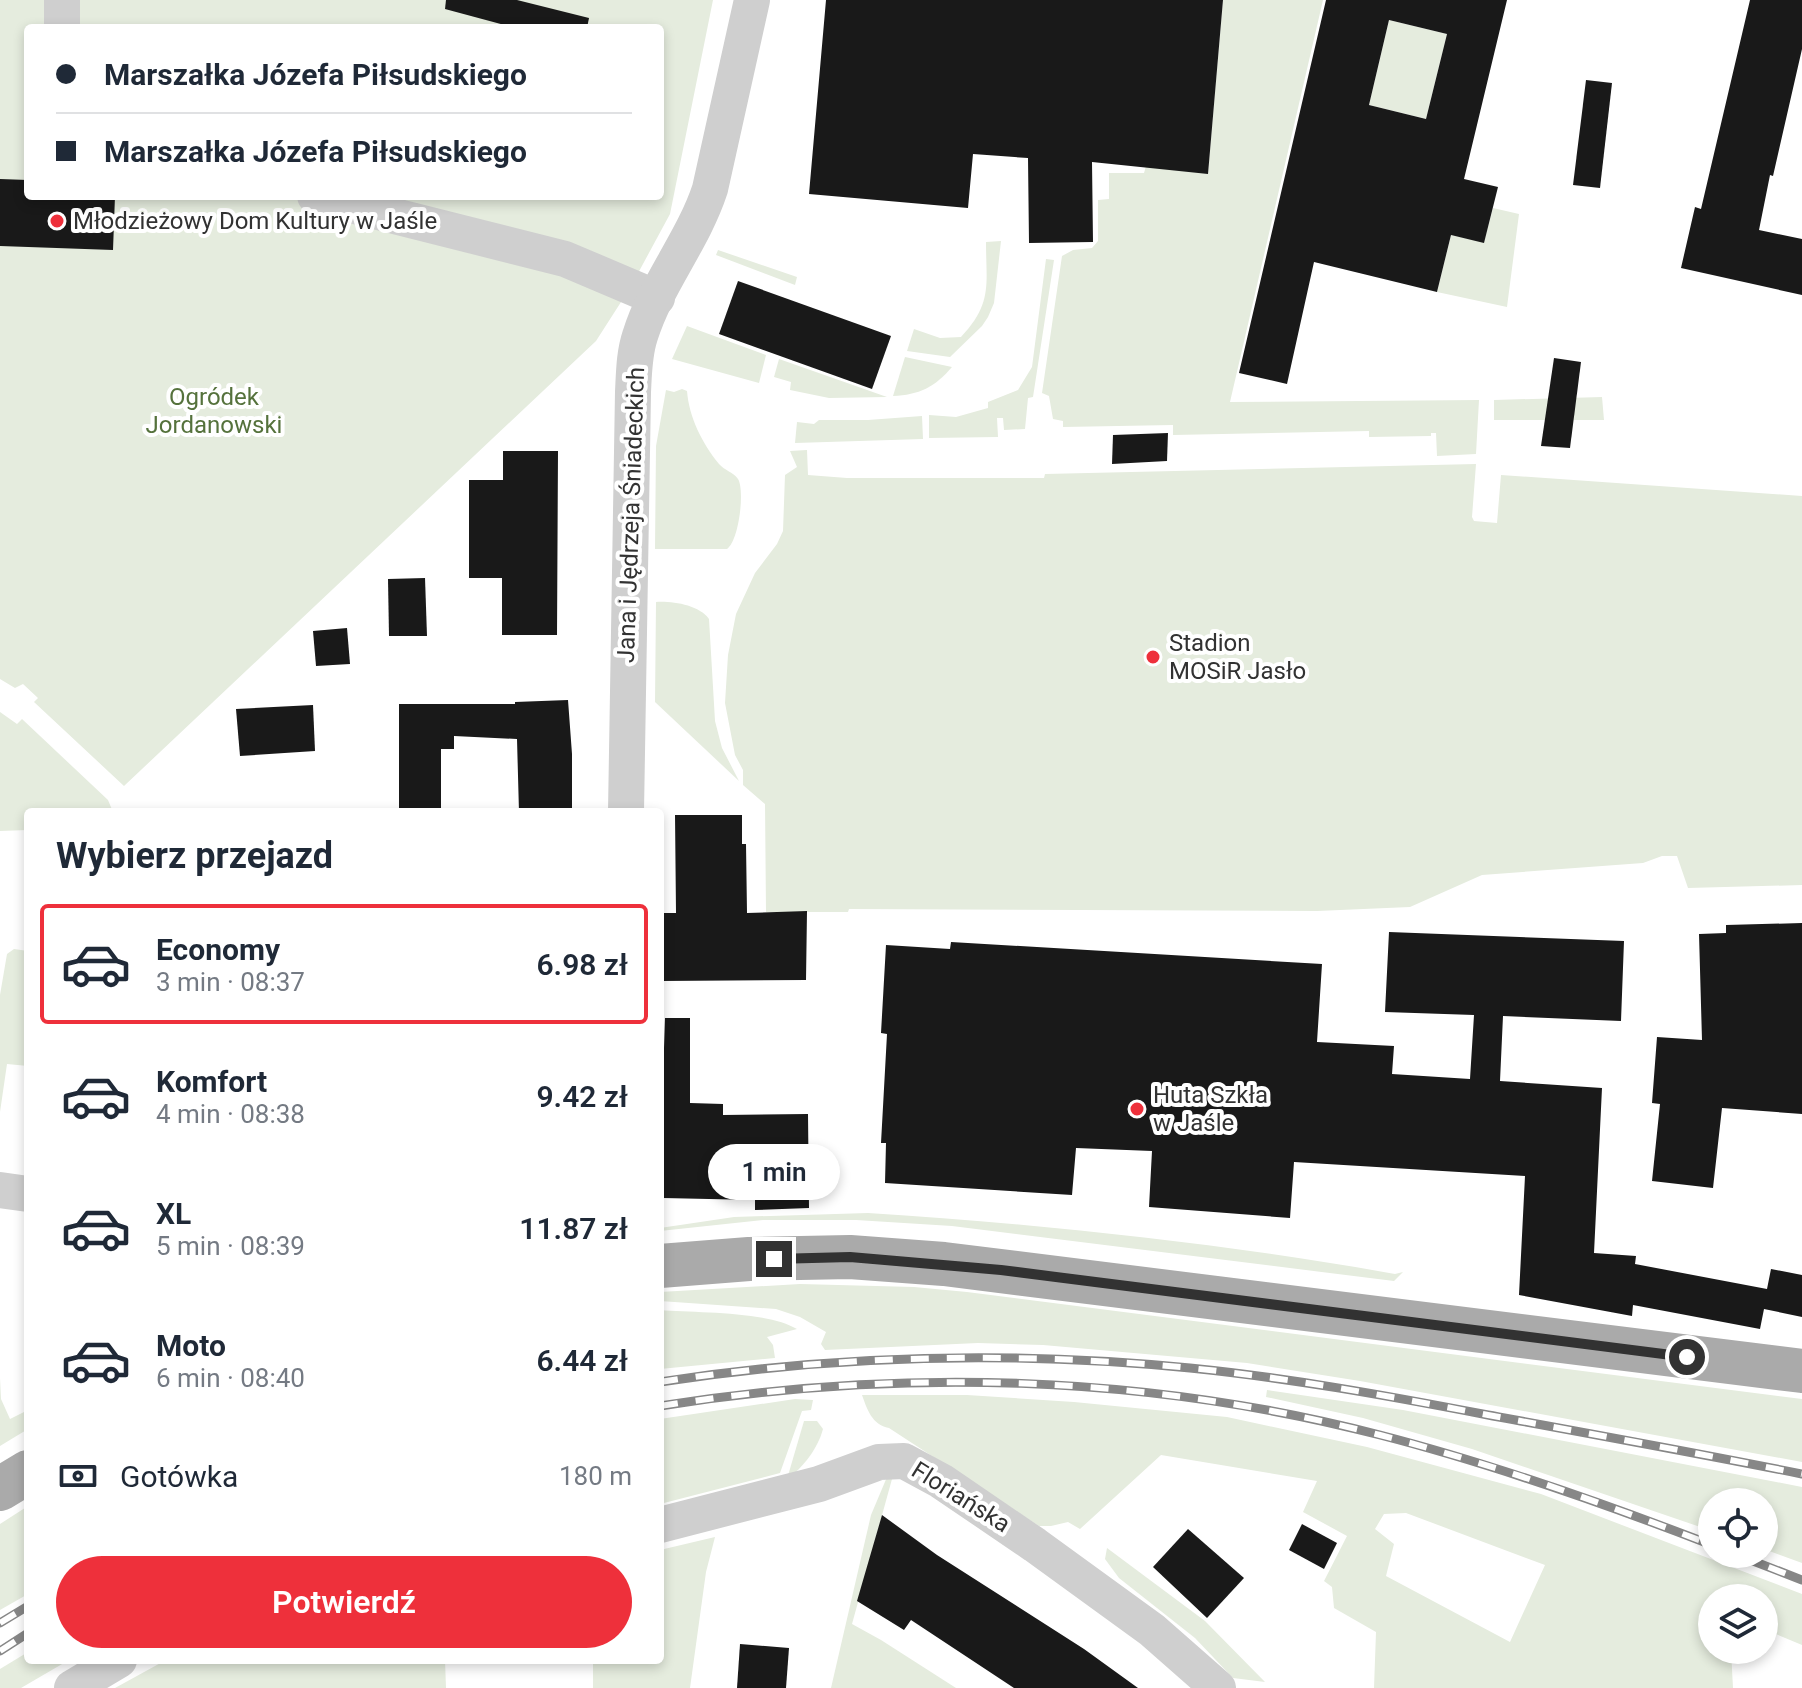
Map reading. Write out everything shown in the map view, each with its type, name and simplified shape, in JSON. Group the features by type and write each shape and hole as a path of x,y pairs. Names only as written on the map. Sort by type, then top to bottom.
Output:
{"main road":[{"path":"664,1266 749,1259 850,1257 944,1264 1802,1371"},
{"path":"0,1489 24,1474"}],"street":[{"path":"62,0 62,24"},
{"name":"Jana i Jędrzeja Śniadeckich","path":"626,808 635,365 639,340 710,189 752,0"},
{"path":"331,200 565,259 657,298"},
{"path":"0,1190 24,1193"},
{"name":"Floriańska","path":"664,1524 819,1484 879,1462 904,1461 941,1481 1035,1545 1152,1630 1218,1688"},
{"path":"72,1688 112,1664"}],"green space":[{"name":"Ogródek Jordanowski","path":"0,0 713,0 670,214 630,288 596,341 124,786 34,702 38,698 23,684 15,688 0,679"},
{"path":"1223,0 1323,0 1230,402 1479,400 1476,454 1437,456 1436,433 1431,433 1431,436 1369,437 1369,431 1173,435 1173,425 1063,427 1063,421 1053,419 1049,396 1042,393 1062,256 1073,250 1092,248 1098,241 1098,200 1109,199 1109,173 1144,173 1146,166 1208,173"},
{"path":"1389,20 1447,34 1426,119 1369,105"},
{"path":"1493,208 1519,214 1507,307 1437,292 1451,235 1484,242"},
{"path":"1001,241 994,303 982,326 950,357 907,351 914,329 940,338 961,337 978,314 986,292 986,242"},
{"path":"718,250 797,277 795,285 716,255"},
{"path":"1046,259 1054,260 1033,397 1028,398 1025,429 1004,430 1003,418 997,418 998,437 929,438 929,415 956,417 988,408 988,402 1018,390 1032,367"},
{"path":"687,326 766,355 759,383 672,359"},
{"path":"905,357 952,367 926,389 893,396"},
{"path":"779,359 887,397 829,398 790,390 791,382 774,377"},
{"path":"666,390 674,392 687,391 697,429 707,447 721,466 738,479 740,485 738,526 727,549 655,549 656,446"},
{"path":"1602,397 1604,420 1494,420 1494,400"},
{"path":"922,416 923,439 795,443 797,422 814,424 819,420"},
{"path":"807,450 808,475 847,478 1044,478 1045,474 1476,464 1472,517 1474,521 1497,523 1501,475 1802,496 1802,885 1688,888 1677,856 1662,856 1643,863 1482,875 1410,907 1317,911 849,909 848,912 766,912 765,804 743,785 743,770 735,755 725,703 728,655 736,614 755,573 783,531 785,475 797,467 790,451"},
{"path":"656,602 685,605 699,610 709,619 715,721 722,748 739,781 655,702"},
{"path":"0,712 17,724 22,719 108,800 111,808 24,808 24,830 0,831"},
{"path":"14,949 24,950 24,1066 7,1064 0,1112 0,995 7,954"},
{"path":"868,1213 1000,1223 1132,1236 1395,1274 1403,1272 1394,1281 952,1226 856,1220 763,1220 664,1231 664,1227 734,1217"},
{"path":"800,1284 914,1287 1802,1399 1802,1462 1247,1363 1043,1345 978,1343 825,1350 821,1344 826,1332 800,1317 776,1309 664,1301 664,1292"},
{"path":"664,1310 750,1316 797,1329 767,1337 773,1345 775,1358 664,1369"},
{"path":"0,1378 1,1399 10,1419 24,1412 24,1431 0,1446"},
{"path":"1267,1390 1403,1410 1802,1487 1802,1563 1778,1554 1778,1488 1698,1488 1698,1526 1472,1449 1363,1418 1266,1397"},
{"path":"862,1395 967,1395 1227,1417 1367,1447 1541,1494 1698,1554 1698,1568 1734,1568 1776,1584 1698,1584 1698,1664 1732,1664 1733,1688 1374,1688 1376,1632 1334,1608 1332,1587 1324,1581 1347,1536 1303,1512 1317,1481 1161,1455 1080,1529 1068,1522 1039,1526 889,1428 878,1424","holes":["1406,1513 1545,1565 1510,1642 1386,1576 1394,1544 1375,1529 1384,1514"]},
{"path":"795,1399 813,1400 811,1410 802,1411 780,1473 664,1503 664,1418"},
{"path":"804,1421 817,1421 823,1429 809,1457 787,1479"},
{"path":"887,1477 892,1479 852,1624 956,1688 831,1688 871,1515"},
{"path":"24,1509 24,1596 0,1610 0,1524"},
{"path":"715,1537 706,1572 690,1688 593,1688 593,1664 664,1664 664,1549"},
{"path":"1107,1548 1205,1621 1265,1682 1233,1678 1195,1638 1119,1578 1105,1559"},
{"path":"1778,1585 1802,1594 1802,1645 1778,1635"},
{"path":"24,1654 24,1664 62,1664 21,1688 0,1688 0,1669"},
{"path":"159,1664 445,1664 446,1688 115,1688"}],"building":[{"path":"446,0 517,0 589,18 588,24 501,24 445,9"},
{"path":"826,0 1223,0 1208,174 1092,162 1093,242 1029,243 1028,158 973,154 968,208 809,194"},
{"path":"1326,0 1507,0 1464,179 1498,187 1484,243 1451,235 1437,292 1314,262 1287,384 1239,373","holes":["1389,20 1447,34 1426,119 1369,105"]},
{"path":"1750,0 1802,0 1802,49 1759,230 1802,239 1802,295 1681,268 1695,207 1701,209"},
{"path":"1586,80 1612,83 1600,188 1573,185"},
{"name":"Młodzieżowy Dom Kultury w Jaśle","path":"0,179 24,180 24,200 115,200 113,250 0,246"},
{"path":"738,281 891,336 872,389 719,334"},
{"path":"1554,358 1581,362 1570,448 1541,446"},
{"path":"1168,433 1167,461 1112,464 1113,435"},
{"path":"503,451 558,451 557,635 502,635 502,578 469,578 469,480 503,480"},
{"path":"425,578 427,636 389,636 388,579"},
{"path":"347,628 350,664 316,666 313,631"},
{"path":"568,700 572,808 519,808 517,739 454,736 454,749 441,749 441,808 399,808 399,704"},
{"path":"313,705 315,751 240,756 236,709"},
{"path":"675,815 742,815 742,844 746,844 747,913 807,911 806,980 664,981 664,913 676,913"},
{"path":"1802,923 1802,1114 1722,1108 1713,1188 1652,1181 1660,1104 1652,1103 1657,1037 1702,1040 1699,934 1726,933 1726,925"},
{"name":"Huta Szkła w Jaśle","path":"1389,932 1624,941 1621,1021 1503,1016 1500,1081 1602,1088 1594,1253 1636,1256 1635,1264 1767,1289 1771,1269 1802,1275 1802,1317 1764,1309 1760,1329 1633,1305 1632,1316 1519,1295 1525,1176 1294,1162 1290,1218 1149,1207 1152,1151 1076,1148 1072,1195 885,1183 886,1143 881,1143 887,1034 881,1033 886,945 950,949 951,942 1322,964 1317,1042 1394,1046 1392,1074 1470,1079 1474,1015 1385,1012"},
{"path":"665,1018 690,1018 690,1103 723,1104 723,1115 808,1114 809,1208 755,1210 755,1200 664,1198"},
{"path":"882,1515 1138,1688 1014,1688 911,1620 904,1630 857,1601"},
{"path":"1302,1524 1337,1543 1324,1569 1289,1550"},
{"path":"1188,1529 1244,1578 1207,1618 1153,1567"},
{"path":"740,1644 789,1648 786,1688 737,1688"}],"railway":[{"path":"664,1381 792,1366 925,1358 1058,1359 1190,1368 1339,1388 1802,1474"},
{"path":"664,1405 840,1386 930,1382 1021,1383 1202,1399 1291,1415 1422,1446 1548,1485 1698,1540"},
{"path":"1771,1568 1802,1580"},
{"path":"0,1623 24,1608"},
{"path":"0,1651 24,1636"}],"place":[{"name":"Młodzieżowy Dom Kultury w Jaśle","path":"57,221"},
{"name":"Stadion MOSiR Jasło","path":"1153,657"},
{"name":"Huta Szkła w Jaśle","path":"1137,1109"}],"route":[{"path":"774,1259 850,1257 1001,1270 1687,1357"}]}
